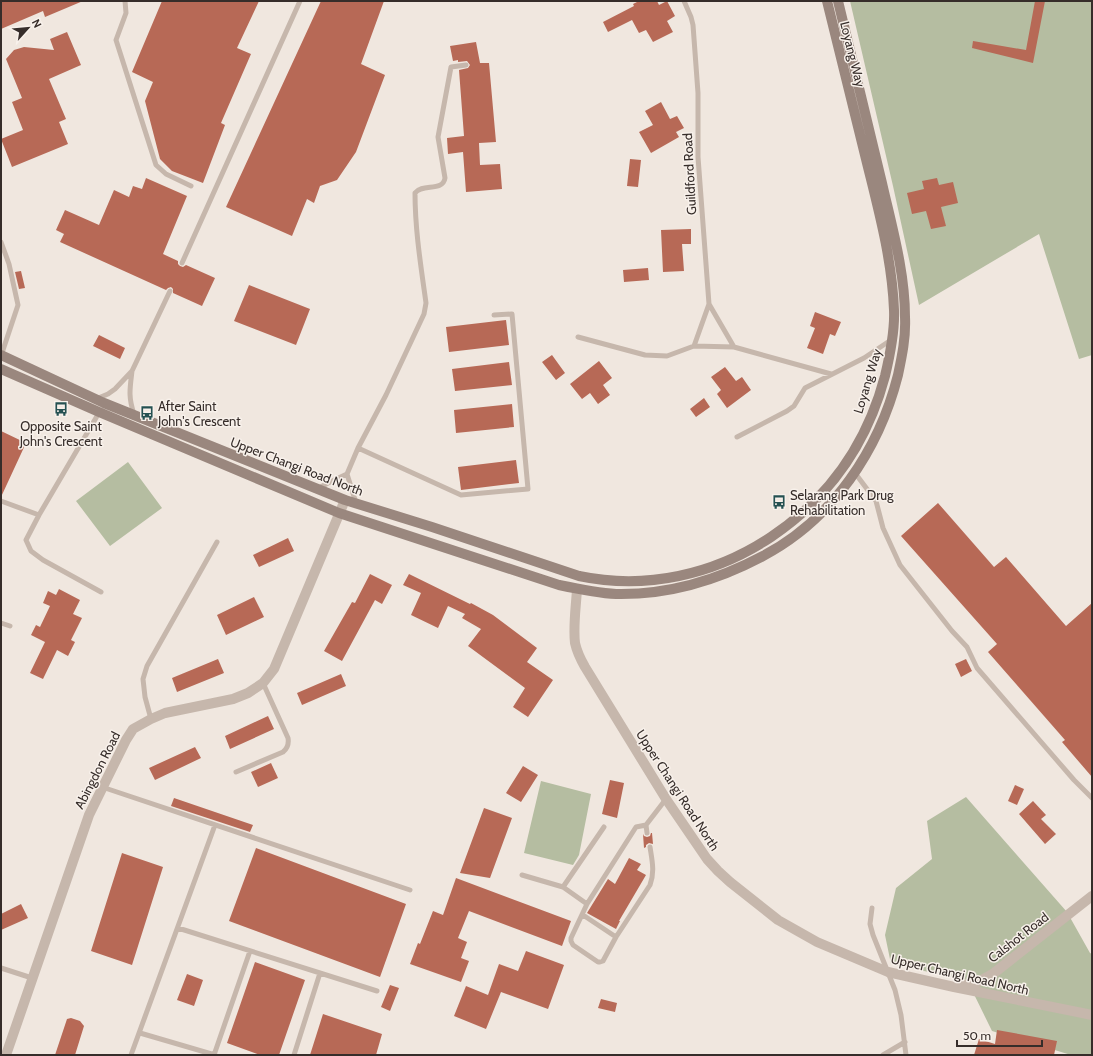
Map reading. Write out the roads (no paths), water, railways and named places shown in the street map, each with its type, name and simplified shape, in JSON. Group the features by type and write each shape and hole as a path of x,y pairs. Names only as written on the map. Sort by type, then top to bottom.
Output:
{"street":[{"name":"Loyang Way","path":"579,576 603,580 639,581 687,575 735,558 761,544 801,515 824,492 856,449 875,406 888,362 892,339 893,304 889,268 883,230 827,1"},
{"name":"Loyang Way","path":"599,592 616,594 637,593 666,590 690,585 744,566 768,553 795,536 828,506 855,473 886,414 902,357 905,337 905,305 902,277 897,247 838,1"},
{"name":"Upper Changi Road North","path":"1,356 100,401 345,500 579,576"},
{"name":"Upper Changi Road North","path":"1,369 99,412 340,513 559,585 599,592"},
{"name":"Abingdon Road","path":"6,1055 89,815 126,740 133,729 165,713 233,699 248,693 263,683 274,669 345,500"},
{"name":"Upper Changi Road North","path":"577,589 574,631 579,656 584,667 666,799 707,859 730,882 778,920 817,942 888,972 1092,1015"},
{"name":"Calshot Road","path":"954,987 971,984 994,973 1092,896"}],"lane":[{"path":"125,1 126,13 116,40 156,165 166,174 191,186"},
{"path":"182,263 300,1"},
{"name":"Guildford Road","path":"684,1 692,16 693,25 698,93 698,157 708,304 694,346"},
{"path":"356,503 347,474 358,448 386,395 424,314 426,303 416,227 415,193 421,188 441,185 444,181 438,137 451,67 466,66"},
{"path":"1,242 9,264 18,305 1,356"},
{"path":"101,592 43,560 31,551 26,540 99,412 100,401 115,389 132,371 170,291"},
{"path":"708,304 734,347"},
{"path":"358,448 461,495 528,489 512,314 494,315"},
{"path":"578,338 645,355 667,356 694,346 734,347 831,374"},
{"path":"737,437 794,406 805,388 864,358 892,339"},
{"path":"132,371 130,404 134,415"},
{"path":"855,473 876,500 883,528 900,565 952,631 967,647 978,668 1074,780 1092,798"},
{"path":"318,489 347,474"},
{"path":"1,501 39,515"},
{"path":"151,719 145,697 143,679 147,666 218,542"},
{"name":"Upper Changi Road North","path":"577,589 579,576"},
{"path":"1,623 10,626"},
{"path":"236,772 283,752 287,749 289,744 288,738 263,683"},
{"path":"102,787 410,890"},
{"path":"650,847 653,868 652,881 616,937 603,961 598,962 574,945 571,941 572,938 587,904 636,827 646,825 666,799"},
{"path":"132,1055 215,825"},
{"path":"646,825 647,833"},
{"path":"564,887 604,827"},
{"path":"522,875 564,887 587,904"},
{"path":"872,908 870,924 895,990 901,1015 906,1055"},
{"path":"583,915 616,937"},
{"path":"178,928 377,992"},
{"path":"140,1033 214,1055 250,951"},
{"path":"1,968 32,978"},
{"path":"294,1055 320,973"},
{"path":"883,1055 905,1042"}],"place":[{"name":"Opposite Saint John's Crescent","path":"61,409"},
{"name":"After Saint John's Crescent","path":"147,413"},
{"name":"Selarang Park Drug Rehabilitation","path":"779,502"}]}
